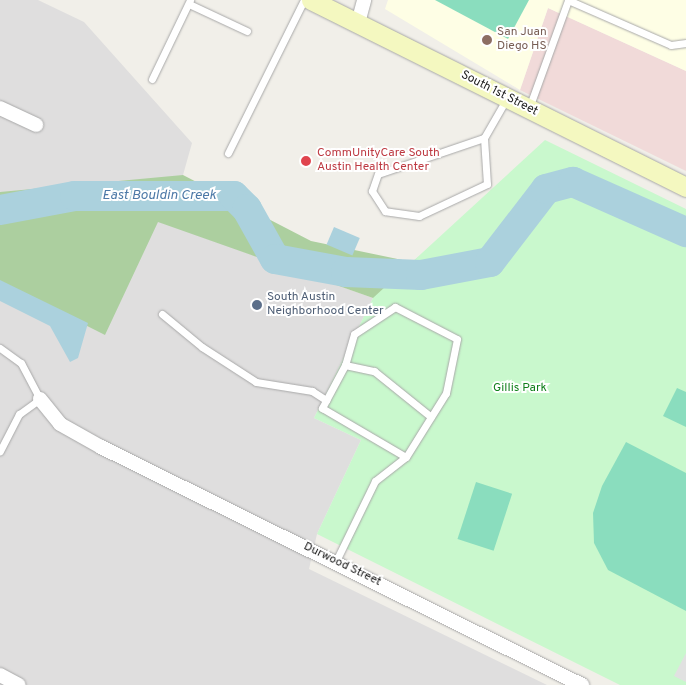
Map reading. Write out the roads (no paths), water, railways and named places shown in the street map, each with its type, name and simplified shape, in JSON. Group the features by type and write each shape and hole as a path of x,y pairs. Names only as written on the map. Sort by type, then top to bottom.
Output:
{"main road":[{"name":"South 1st Street","path":"311,0 686,187"}],"street":[{"path":"358,23 364,0"},
{"path":"0,108 36,125"},
{"name":"Durwood Street","path":"40,399 60,424 101,447 336,561 582,685"},
{"path":"0,675 19,685"}],"lane":[{"path":"228,152 304,0"},
{"path":"528,109 568,0 671,45 686,43"},
{"path":"152,79 189,2 247,32"},
{"path":"484,138 378,174 372,191 385,211 419,216 487,184 484,138 507,98"},
{"path":"336,561 375,481 406,457 446,393 457,339 395,307 354,334 345,365 322,408 406,457"},
{"path":"162,314 202,346 256,382 312,391 326,400"},
{"path":"0,348 21,363 40,399 19,414 0,452"},
{"path":"345,365 374,371 431,417"}],"water":[{"path":"334,227 360,238 352,255 327,244"},
{"path":"0,280 88,323 78,358 70,362 50,326 0,301"}],"waterway":[{"name":"East Bouldin Creek","path":"0,210 75,196 234,196 247,209 275,259 346,272 421,275 490,262 546,189 573,182 686,232"}],"place":[{"name":"San Juan Diego HS","path":"487,40"},
{"name":"CommUnityCare South Austin Health Center","path":"306,161"},
{"name":"South Austin Neighborhood Center","path":"257,305"}],"park label":[{"name":"Gillis Park","path":"520,389"}]}
